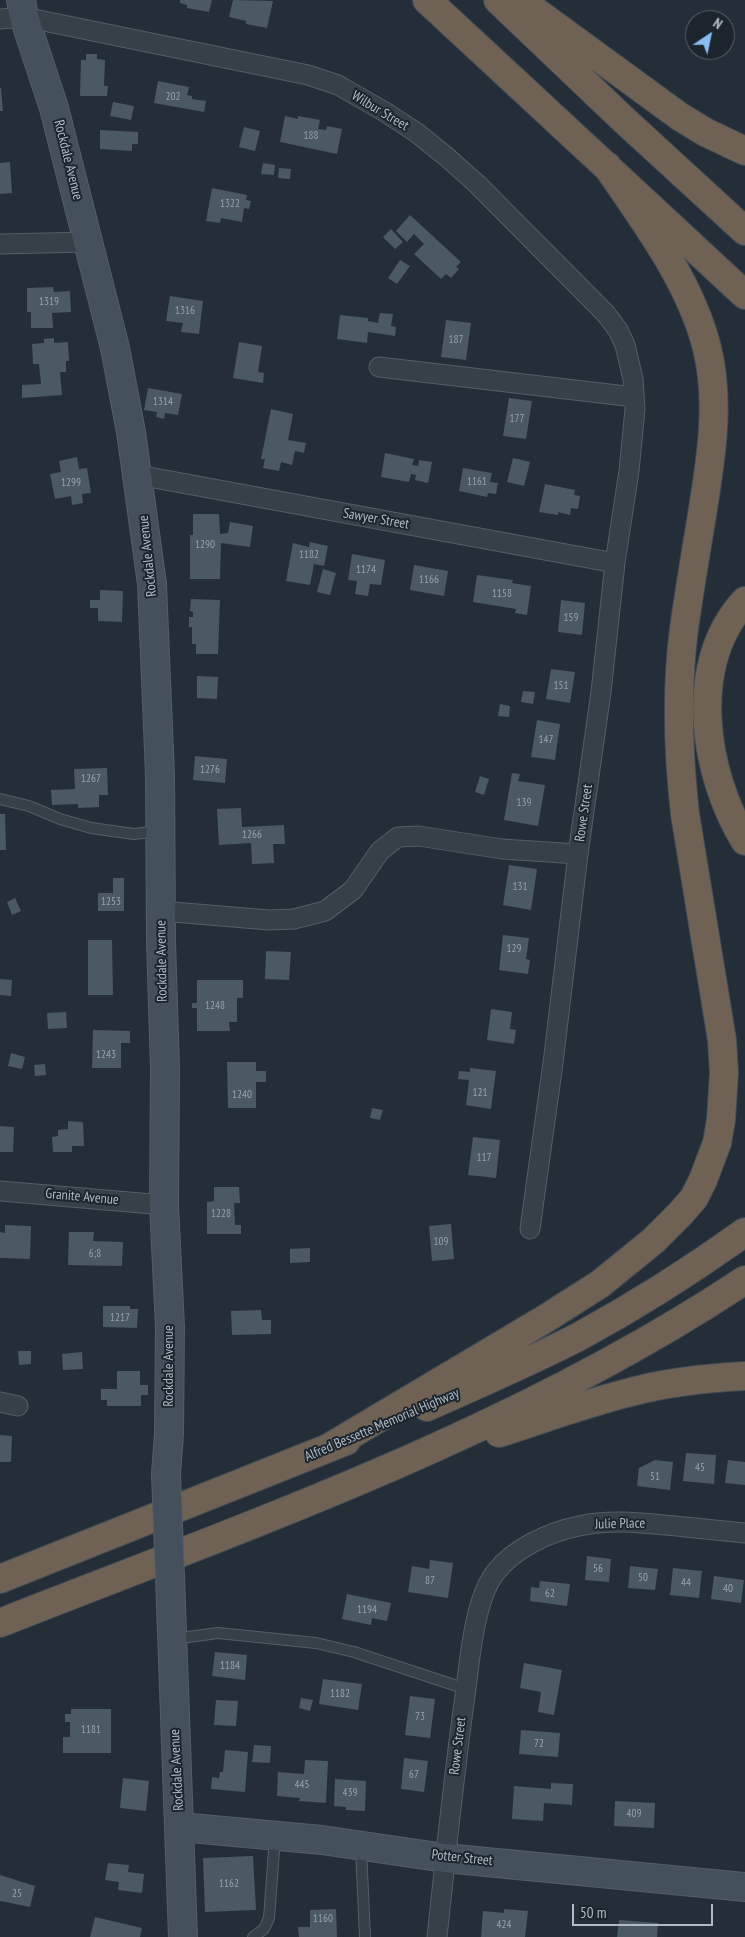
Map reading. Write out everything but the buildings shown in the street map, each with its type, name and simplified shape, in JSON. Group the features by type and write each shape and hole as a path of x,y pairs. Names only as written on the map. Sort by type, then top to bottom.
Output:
{"highway":[{"path":"427,0 745,295"},
{"path":"498,0 624,120 745,231"},
{"path":"520,0 679,116 705,132 745,151"},
{"path":"330,1447 573,1302 619,1270 668,1228 694,1198 717,1143 724,1097 722,1040 685,814 679,707 684,632 712,444 711,380 707,348 696,314 680,280 644,220 607,166"},
{"path":"745,601 726,627 716,652 709,680 707,709 709,739 715,770 725,799 745,841"},
{"name":"Alfred Bessette Memorial Highway","path":"0,1579 330,1447 481,1383 580,1336 671,1282 745,1232"},
{"path":"0,1623 236,1532 402,1463 615,1360 684,1320 745,1280"},
{"path":"402,1463 632,1391 685,1382 745,1376"}],"main road":[{"name":"Rockdale Avenue","path":"15,12 54,108 115,348 138,475 154,611 161,831 165,1069 164,1205 170,1327 169,1434 166,1474 183,1937"},
{"name":"Potter Street","path":"180,1827 361,1845 445,1858 745,1887"}],"street":[{"name":"Wilbur Street","path":"15,12 308,74 338,85 385,112 425,140 477,184 606,314 618,330 625,345 633,379 634,397"},
{"path":"0,244 88,242"},
{"path":"379,366 634,397"},
{"name":"Rowe Street","path":"530,1229 553,1064 578,854 601,692 615,563 629,471 635,409 634,397"},
{"name":"Sawyer Street","path":"138,475 615,563"},
{"path":"161,911 269,920 294,919 325,911 352,890 380,851 398,837 419,836 502,849 578,854"},
{"name":"Granite Avenue","path":"0,1191 102,1198 164,1205"},
{"name":"Julie Place","path":"504,1563 522,1549 539,1540 572,1528 599,1523 628,1522 745,1532"},
{"name":"Rowe Street","path":"437,1937 445,1858 473,1640 479,1612 488,1585 494,1573 504,1563"}],"lane":[{"path":"0,799 29,806 60,819 91,828 134,834 161,831"},
{"path":"172,1639 218,1633 316,1643 354,1652 466,1688"},
{"path":"253,1937 264,1929 269,1918 275,1836"},
{"path":"361,1845 365,1937"}]}
